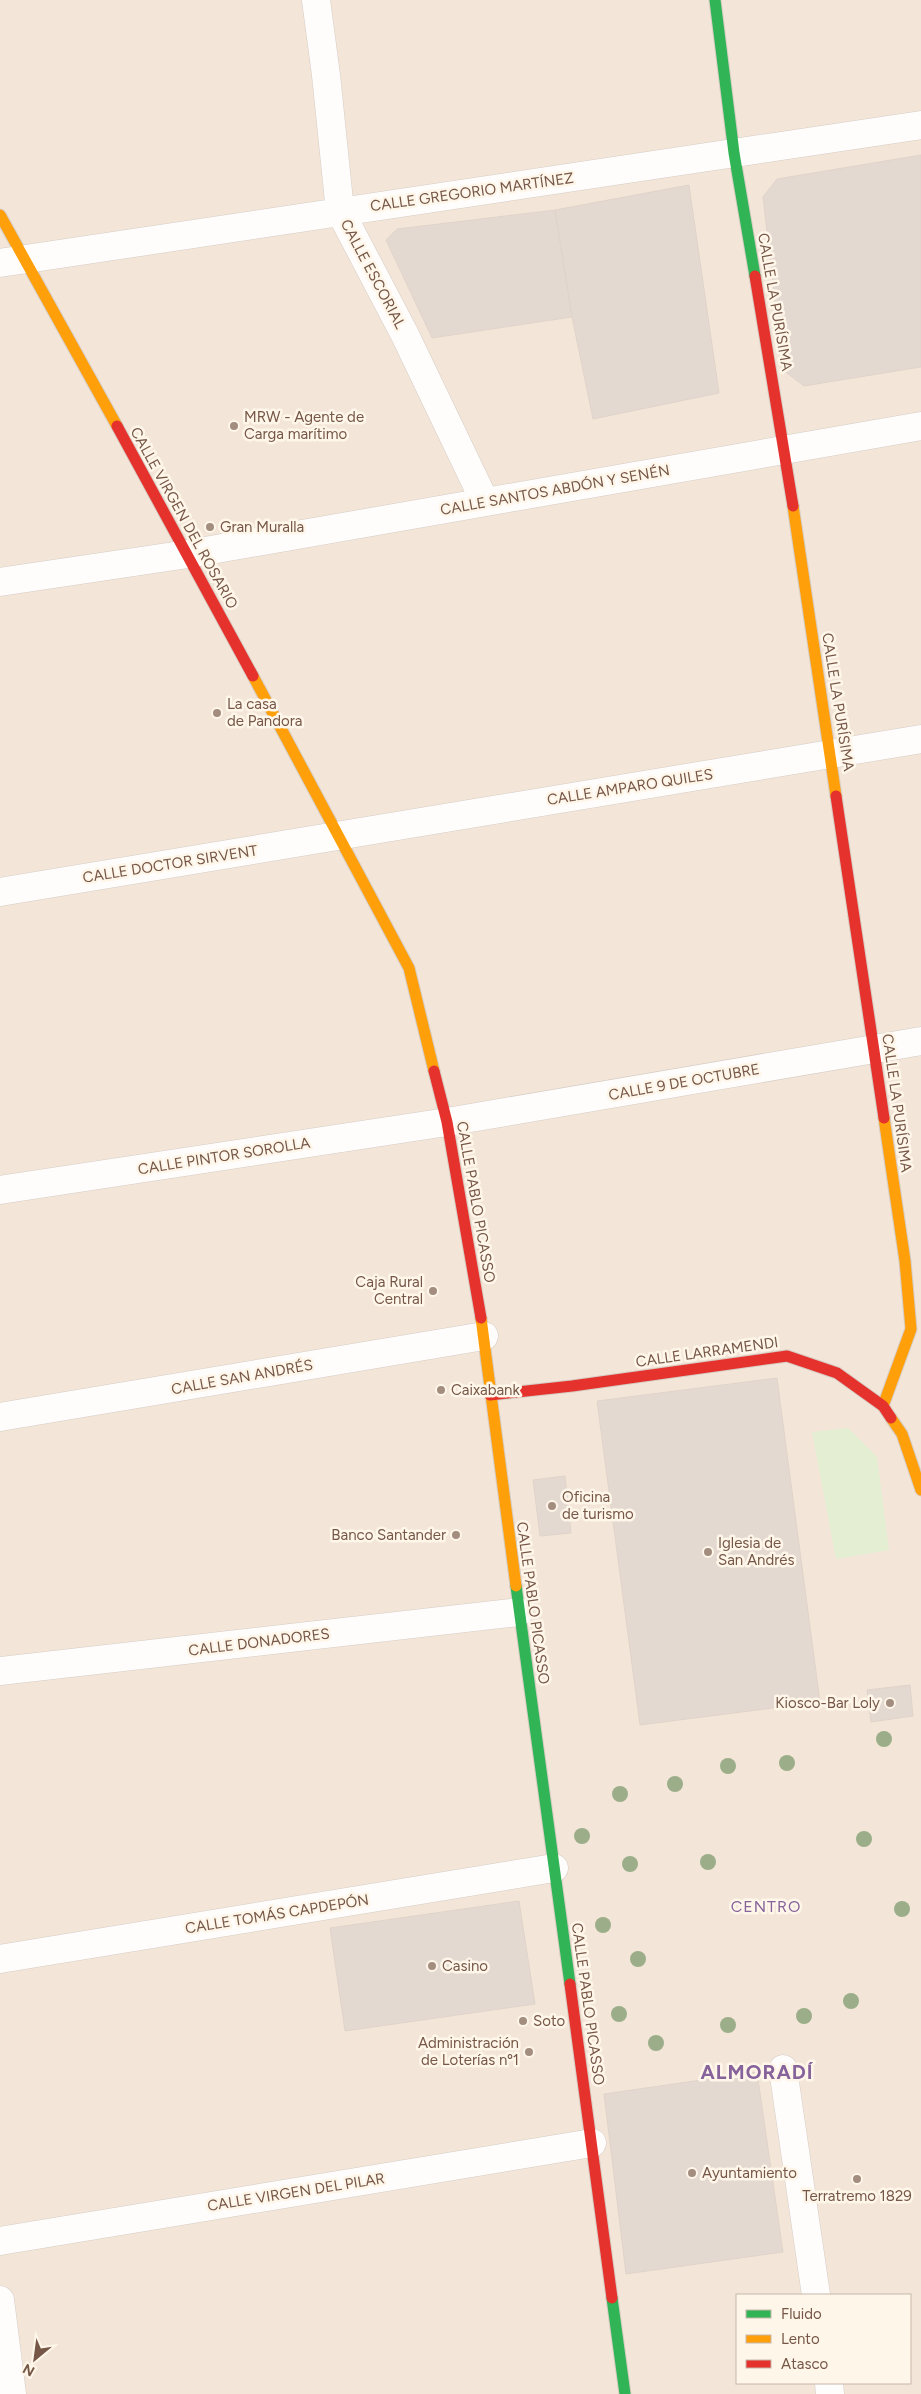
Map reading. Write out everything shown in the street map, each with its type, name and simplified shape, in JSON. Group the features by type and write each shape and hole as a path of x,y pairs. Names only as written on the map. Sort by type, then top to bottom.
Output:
{"main road":[{"name":"CALLE LA PURÍSIMA","path":"715,0 734,153 785,450 874,1049 913,1260 911,1329 883,1406"},
{"name":"CALLE VIRGEN DEL ROSARIO","path":"0,215 11,261 188,554 339,836"},
{"name":"CALLE PABLO PICASSO","path":"339,836 409,968 447,1122 484,1336 519,1612 592,2143 623,2394"},
{"name":"CALLE LARRAMENDI","path":"490,1395 572,1386 787,1356 837,1373 883,1406 902,1434 921,1490"}],"street":[{"name":"CALLE ESCORIAL","path":"316,0 340,212 405,335 485,502"},
{"name":"CALLE GREGORIO MARTÍNEZ","path":"11,261 921,125"},
{"name":"CALLE SANTOS ABDÓN Y SENÉN","path":"0,582 188,554 921,426"},
{"name":"CALLE AMPARO QUILES","path":"339,836 921,739"},
{"name":"CALLE DOCTOR SIRVENT","path":"0,892 339,836"},
{"name":"CALLE 9 DE OCTUBRE","path":"447,1122 921,1041"},
{"name":"CALLE PINTOR SOROLLA","path":"0,1190 447,1122"},
{"name":"CALLE SAN ANDRÉS","path":"0,1417 484,1336"},
{"name":"CALLE DONADORES","path":"0,1671 519,1612"},
{"name":"CALLE TOMÁS CAPDEPÓN","path":"0,1959 554,1868"},
{"path":"783,2068 816,2294"},
{"name":"CALLE VIRGEN DEL PILAR","path":"0,2241 592,2143"},
{"path":"0,2300 12,2394"}],"shaded area":[{"path":"0,0 921,0 921,2394 0,2394"}],"green space":[{"path":"848,1428 877,1457 889,1550 836,1559 812,1432"}],"building":[{"path":"921,155 921,367 804,386 783,370 763,197 777,179"},
{"path":"689,185 719,393 593,419 572,317 555,210"},
{"path":"555,210 572,317 432,338 386,240 397,229"},
{"name":"Iglesia de San Andrés","path":"777,1378 820,1702 640,1725 597,1401"},
{"name":"Oficina de turismo","path":"565,1476 571,1533 540,1536 533,1480"},
{"name":"Kiosco-Bar Loly","path":"910,1685 913,1716 871,1722 867,1690"},
{"name":"Casino","path":"519,1901 535,2004 345,2031 330,1928"},
{"name":"Ayuntamiento","path":"757,2072 783,2252 626,2274 604,2094"}],"traffic: fast":[{"path":"715,0 734,153 755,276"},
{"path":"516,1586 570,1984"},
{"path":"612,2298 625,2394"}],"traffic: slow":[{"path":"0,215 117,426"},
{"path":"793,506 836,796"},
{"path":"253,676 409,968 434,1071"},
{"path":"883,1406 911,1329 905,1261 884,1118"},
{"path":"481,1318 516,1586"},
{"path":"891,1418 902,1434 921,1490"}],"traffic: jam":[{"path":"755,276 793,506"},
{"path":"117,426 253,676"},
{"path":"836,796 884,1118"},
{"path":"434,1071 447,1122 481,1318"},
{"path":"490,1395 572,1386 787,1356 837,1373 883,1406 891,1418"},
{"path":"570,1984 612,2298"}],"place":[{"name":"MRW - Agente de Carga marítimo","path":"234,426"},
{"name":"Gran Muralla","path":"210,527"},
{"name":"La casa de Pandora","path":"217,713"},
{"name":"Caja Rural Central","path":"433,1291"},
{"name":"Caixabank","path":"441,1390"},
{"name":"Oficina de turismo","path":"552,1506"},
{"name":"Banco Santander","path":"456,1535"},
{"name":"Iglesia de San Andrés","path":"708,1552"},
{"name":"Kiosco-Bar Loly","path":"890,1703"},
{"name":"Casino","path":"432,1966"},
{"name":"Soto","path":"523,2021"},
{"name":"Administración de Loterías nº1","path":"529,2052"},
{"name":"Ayuntamiento","path":"692,2173"},
{"name":"Terratremo 1829","path":"857,2179"}],"district":[{"name":"CENTRO","path":"766,1906"},
{"name":"ALMORADÍ","path":"757,2072"}]}
